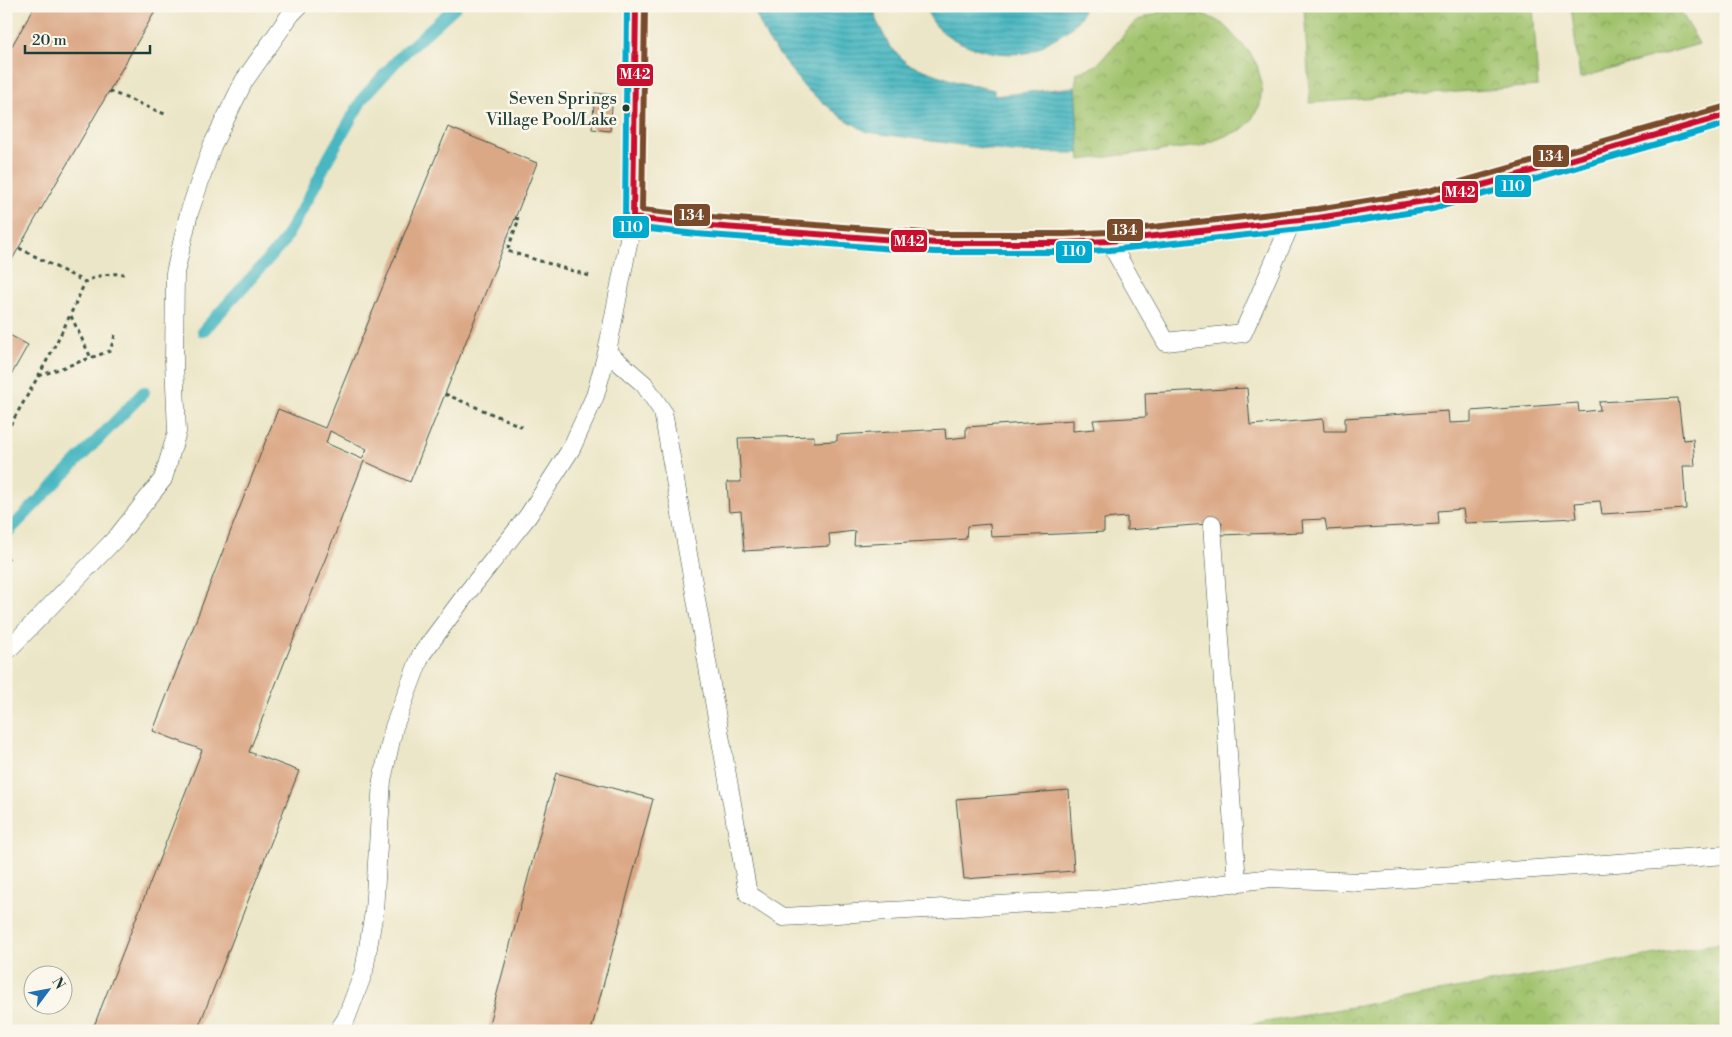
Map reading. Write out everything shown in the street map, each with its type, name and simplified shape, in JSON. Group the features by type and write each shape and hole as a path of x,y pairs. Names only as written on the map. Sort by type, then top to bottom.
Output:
{"lane":[{"path":"6,652 118,536 163,479 177,432 174,361 174,273 189,213 212,146 244,81 299,6"},
{"path":"338,1031 346,1019 364,971 374,912 382,780 394,727 421,655 528,516 571,449 595,396 607,352 633,218 636,6"},
{"path":"633,218 696,225 936,243 1109,241 1292,221 1430,200 1726,115"},
{"path":"1109,241 1166,342 1243,333 1292,221"},
{"path":"607,352 644,384 663,412 748,894 783,917 1105,899 1271,878 1360,882 1726,855"},
{"path":"1212,524 1237,883"}],"path":[{"path":"109,91 167,114"},
{"path":"516,218 519,220 507,251 591,276"},
{"path":"19,248 85,282"},
{"path":"6,432 71,316 85,282 96,276 124,274"},
{"path":"71,316 91,358"},
{"path":"38,376 110,351 116,332"},
{"path":"445,394 523,427"},
{"path":"6,557 11,561"}],"green space":[{"path":"1304,6 1533,6 1538,86 1310,103"},
{"path":"1571,6 1678,6 1699,44 1580,78"},
{"path":"1162,11 1200,12 1223,24 1250,53 1257,65 1262,84 1260,105 1250,122 1241,130 1200,146 1080,160 1075,87 1077,73 1097,65 1136,21"},
{"path":"1726,942 1726,1031 1214,1031"}],"water":[{"path":"752,6 874,6 876,20 889,45 908,64 957,82 994,90 994,96 1075,87 1079,153 1011,152 867,132 840,116 805,88 768,40"},
{"path":"926,6 1084,6 1078,21 1040,47 1030,52 1004,54 975,48 948,36 937,27 929,16"}],"building":[{"path":"35,6 155,6 157,8 6,270 6,56"},
{"path":"595,93 613,95 610,131 592,129"},
{"path":"448,127 537,163 410,482 364,461 249,752 299,771 197,1031 92,1031 202,750 153,731 278,409 325,428","holes":["330,431 367,449 362,459 326,443"]},
{"path":"6,333 28,345 6,384"},
{"path":"1247,388 1250,425 1323,419 1324,431 1345,431 1345,418 1448,411 1449,423 1471,422 1471,411 1578,403 1579,412 1600,410 1599,402 1678,398 1683,440 1693,439 1695,466 1683,466 1686,509 1602,514 1600,501 1575,503 1577,518 1465,523 1463,509 1438,511 1439,524 1327,530 1325,519 1302,520 1303,532 1220,535 1222,523 1127,530 1127,517 1104,519 1104,532 991,537 990,524 967,526 966,539 854,545 855,531 829,534 830,546 744,551 741,511 729,512 727,482 741,482 738,438 814,436 814,442 837,441 837,435 945,429 946,439 966,437 966,427 1073,420 1073,431 1095,429 1093,420 1146,417 1145,393"},
{"path":"556,773 653,799 591,1031 487,1031"},
{"path":"1069,790 1074,871 964,879 956,799"}],"waterway":[{"path":"203,331 282,244 363,98 402,55 456,6"},
{"path":"6,534 144,392"}],"transit line":[{"name":"M42","path":"633,218 636,6"},
{"name":"134","path":"645,6 642,210 698,216 936,234 1108,232 1317,209 1429,191 1724,107"},
{"name":"110","path":"627,7 625,220 631,227 696,234 935,252 1110,250 1319,227 1432,209 1726,124"},
{"name":"M42","path":"633,218 697,225 936,243 1109,241 1318,218 1431,200 1726,115"}],"place":[{"name":"Seven Springs Village Pool/Lake","path":"626,108"}]}
